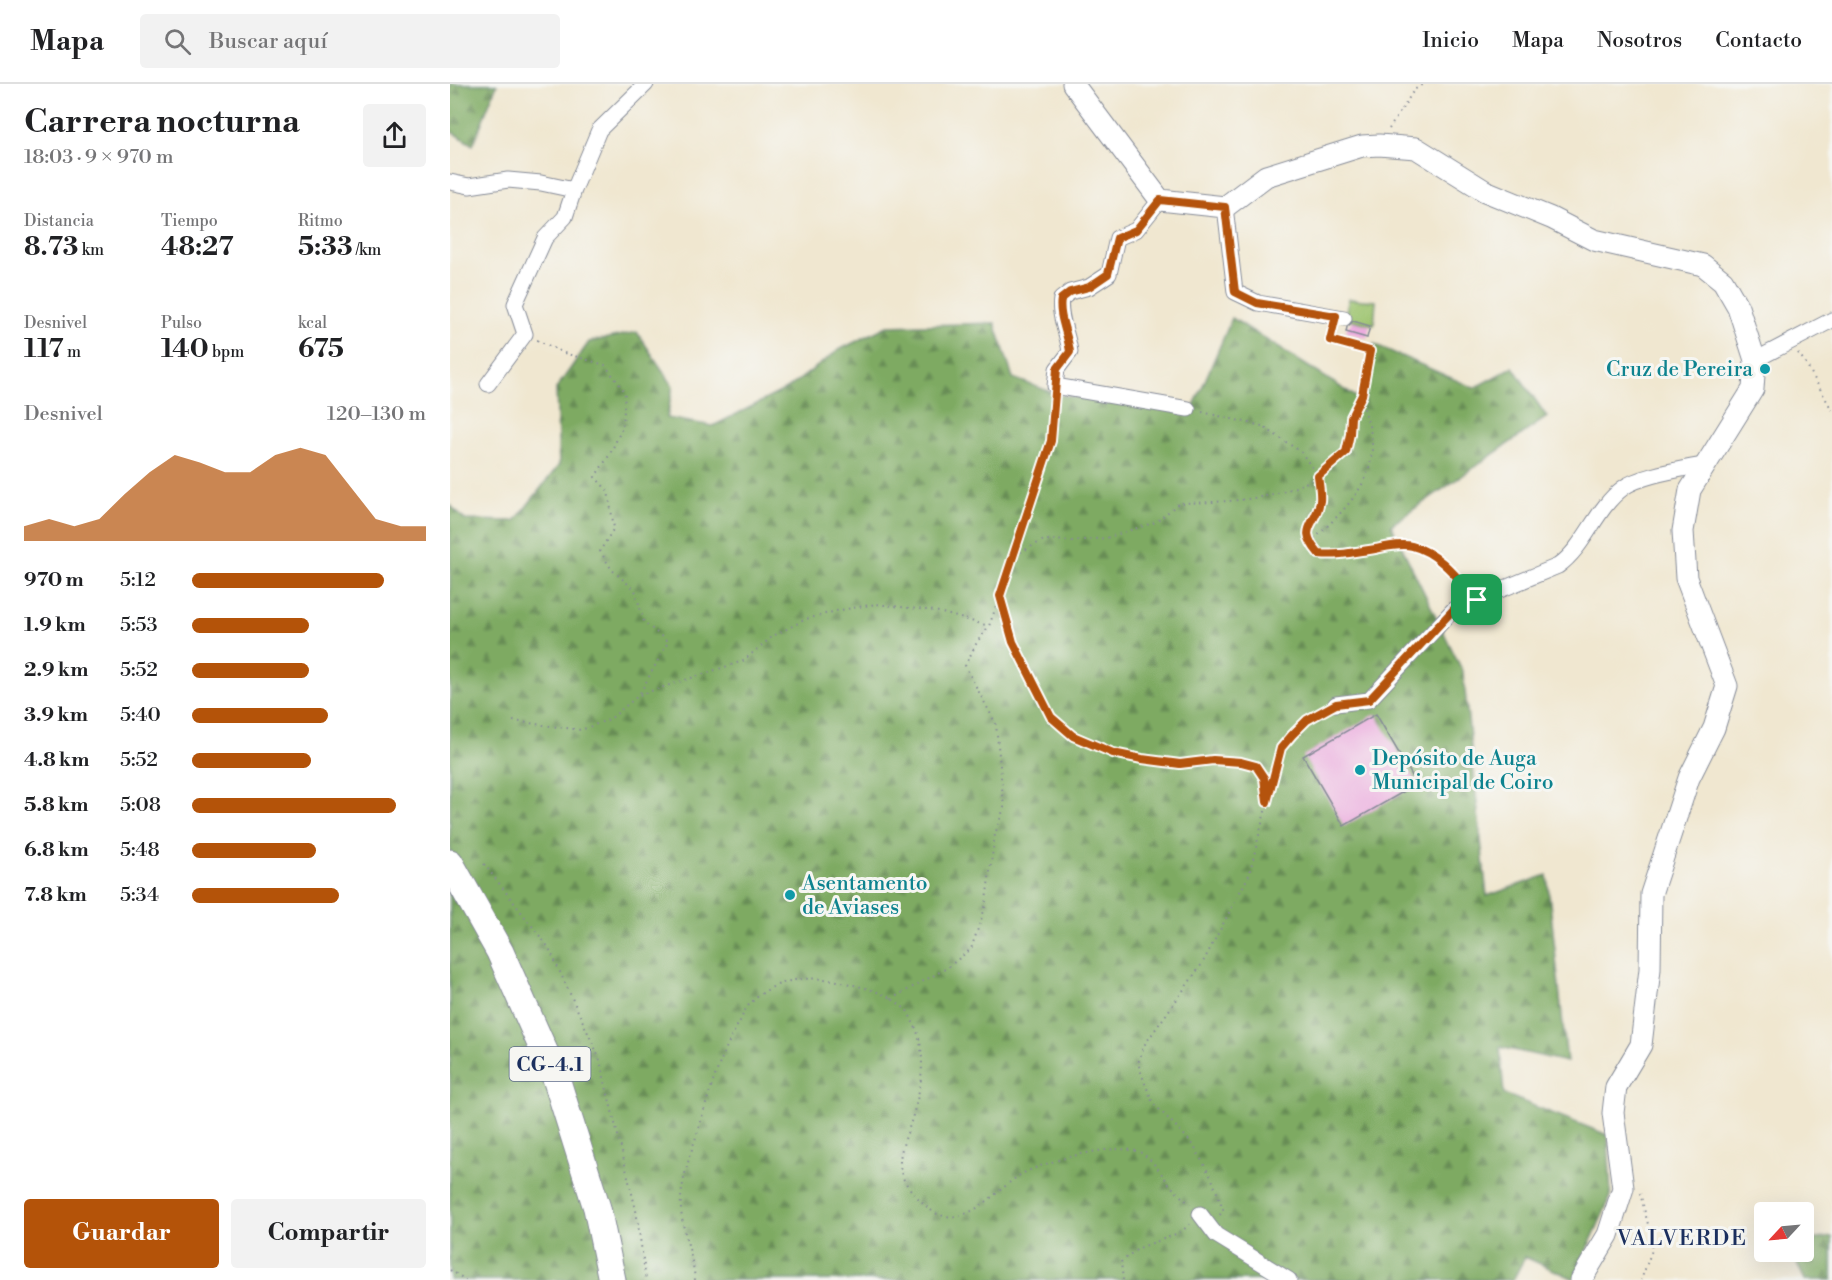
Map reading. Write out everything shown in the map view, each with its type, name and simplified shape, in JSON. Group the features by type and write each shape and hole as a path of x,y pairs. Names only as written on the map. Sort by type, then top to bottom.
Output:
{"highway":[{"name":"CG-4.1","path":"450,863 500,952 556,1078 597,1208 612,1280"}],"street":[{"path":"488,384 525,334 515,304 545,238 565,217 599,130 646,84"},
{"path":"1081,88 1160,200 1225,207 1266,176 1362,146 1416,148 1485,191 1551,218 1594,240 1703,266 1723,281 1738,307 1755,360 1753,389 1690,490 1683,531 1686,578 1727,686 1714,728 1689,778 1651,894 1650,969 1641,1044 1616,1087 1613,1113 1623,1188 1608,1235 1581,1280"},
{"path":"450,182 469,186 508,180 541,183 574,190"},
{"path":"1160,200 1136,230 1117,238 1108,274 1089,287 1070,292 1061,299 1059,308 1068,335 1070,352 1057,369 1055,386 1188,409"},
{"path":"1225,207 1235,292 1257,303 1340,317"},
{"path":"1755,360 1832,320"},
{"path":"1336,704 1369,700 1454,609 1558,566 1570,557 1609,503 1623,488 1636,480 1707,464"},
{"path":"1200,1214 1216,1235 1289,1280"}],"path":[{"path":"1396,116 1414,90 1423,84"},
{"path":"1015,555 1044,540 1073,541 1106,538 1156,522 1179,503 1216,502 1273,495 1318,476 1346,452 1351,417 1362,395 1370,351 1330,340 1340,317"},
{"path":"525,334 564,353 605,365 625,392 622,426 610,454 595,477 608,491 614,528 600,551 612,570 634,590 644,622 668,642 639,695"},
{"path":"1790,343 1805,362 1832,410"},
{"path":"891,999 947,968 971,949 984,908 994,834 1004,808 996,724 965,666 977,642 989,626 1015,555 1051,441 1055,386"},
{"path":"1310,543 1352,503 1367,474 1372,449 1371,427 1362,395"},
{"path":"1188,409 1262,426 1301,452 1318,476 1320,501 1307,531 1310,543 1319,554 1338,556 1410,545 1427,551 1451,570 1477,600"},
{"path":"1000,596 1013,642 1051,717 1073,736 1113,753 1142,759 1180,764 1213,760 1241,762 1256,766 1264,778 1267,802"},
{"path":"513,721 581,730 610,719 639,695 743,660 773,636 806,619 840,610 876,604 935,611 989,626"},
{"path":"1213,1230 1223,1209 1212,1179 1192,1143 1154,1103 1138,1063 1145,1044 1202,964 1249,875 1281,748 1307,720 1336,704"},
{"path":"484,864 549,948 599,1057 636,1210 646,1280"},
{"path":"695,1280 681,1200 685,1176 713,1078 725,1047 749,1004 771,988 800,978 831,979 883,993 906,1009 918,1034 923,1058 921,1080 900,1164 905,1184 938,1215 959,1217 982,1204 1018,1176 1036,1166 1073,1156 1122,1147 1141,1153 1159,1169 1171,1186 1200,1214 1188,1227 1139,1248 1121,1262 1122,1280"},
{"path":"1638,1188 1650,1232 1652,1250 1641,1280"},
{"path":"450,1270 466,1280"}],"green space":[{"path":"450,84 497,84 473,145 450,131"},
{"path":"1349,299 1376,301 1374,325 1344,318"},
{"path":"1232,318 1364,402 1374,344 1474,388 1513,367 1547,417 1391,525 1463,672 1487,896 1547,875 1567,1062 1500,1047 1504,1094 1608,1135 1611,1196 1574,1279 1525,1257 1513,1280 450,1280 450,505 465,520 515,521 559,465 556,389 589,342 637,332 673,386 667,418 713,426 788,388 839,350 887,326 995,323 1013,378 1059,395 1191,413"},
{"path":"1832,1237 1832,1280 1805,1280 1796,1262 1814,1262 1814,1239"}],"building":[{"path":"1353,321 1370,326 1367,338 1346,332 1347,327"},
{"name":"Depósito de Auga Municipal de Coiro","path":"1376,714 1417,784 1344,826 1303,756"}],"place":[{"name":"Cruz de Pereira","path":"1765,369"},
{"name":"Depósito de Auga Municipal de Coiro","path":"1360,770"},
{"name":"Asentamento de Aviases","path":"790,895"}],"district":[{"name":"VALVERDE","path":"1682,1237"}],"route":[{"path":"1160,200 1225,207 1235,292 1257,303 1336,316 1330,340 1370,351 1362,395 1351,417 1346,452 1318,476 1320,501 1307,531 1310,543 1319,554 1338,556 1410,545 1427,551 1451,570 1477,600 1454,609 1369,700 1336,704 1307,720 1281,748 1267,802 1264,778 1256,766 1241,762 1213,760 1180,764 1142,759 1113,753 1073,736 1051,717 1013,642 1000,596 1051,441 1057,369 1070,352 1068,335 1059,308 1061,299 1070,292 1089,287 1108,274 1117,238 1136,230 1160,200"}]}
